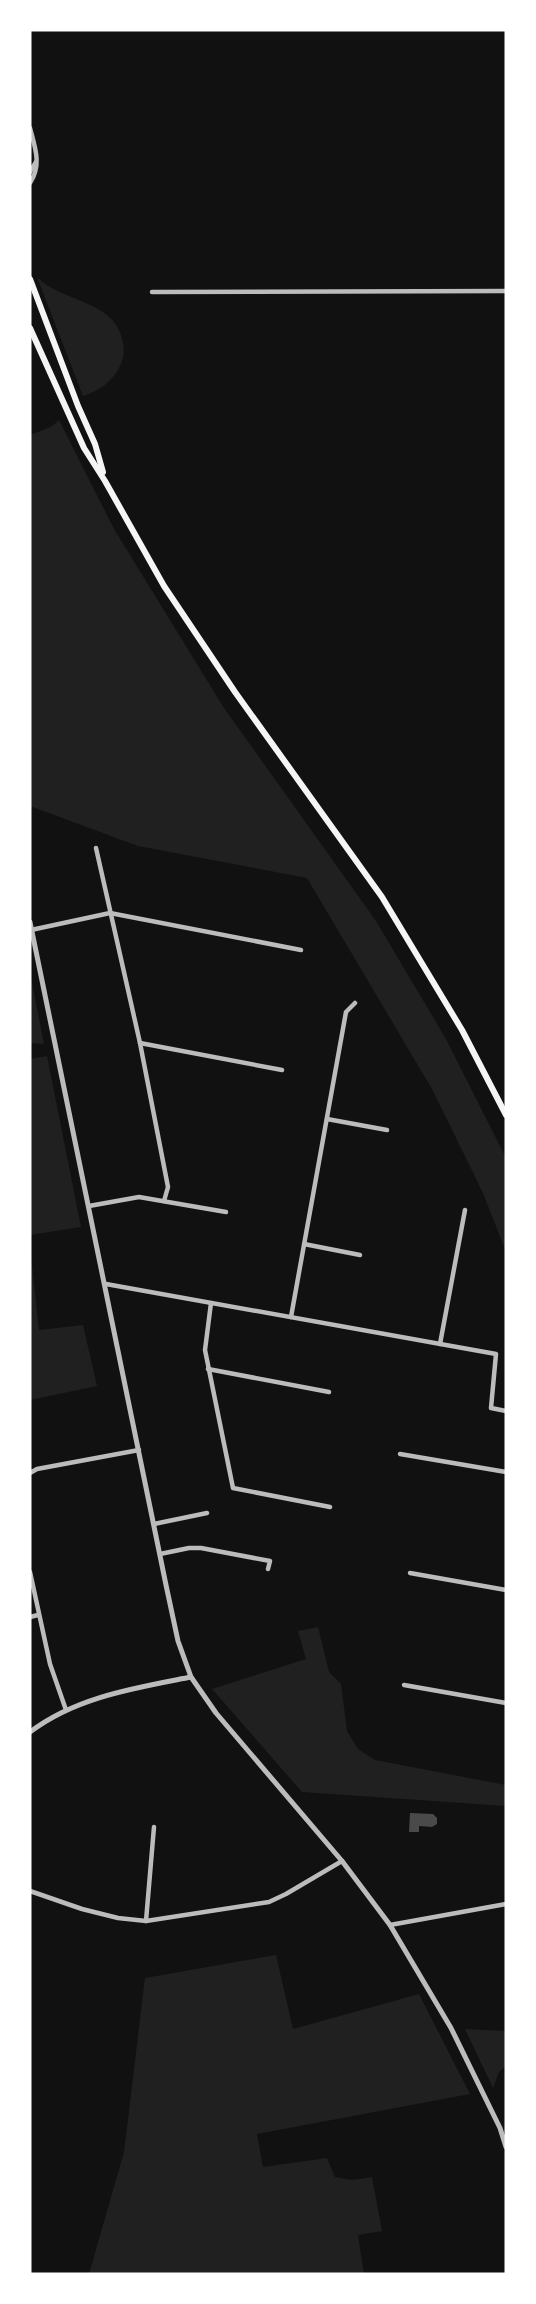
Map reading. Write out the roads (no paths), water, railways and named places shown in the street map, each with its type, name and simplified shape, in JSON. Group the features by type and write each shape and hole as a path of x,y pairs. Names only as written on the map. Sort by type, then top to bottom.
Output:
{"main road":[{"path":"30,279 95,444 106,481"},
{"path":"30,328 84,448 106,481 151,564 197,637 389,908 462,1030 506,1115"}],"street":[{"path":"30,128 37,154 35,175 30,183"},
{"path":"30,172 35,165 37,154"},
{"path":"152,292 506,291"},
{"path":"96,848 140,1043 168,1187 164,1201"},
{"path":"32,930 110,913 301,950"},
{"path":"30,922 178,1641 191,1677 216,1713 342,1861 390,1925 451,2028 500,2128 506,2147"},
{"path":"290,1317 346,1012 355,1003"},
{"path":"140,1043 282,1070"},
{"path":"327,1119 387,1130"},
{"path":"89,1206 139,1197 226,1212"},
{"path":"440,1344 465,1210"},
{"path":"304,1244 360,1255"},
{"path":"106,1284 496,1354 491,1408 506,1411"},
{"path":"211,1303 205,1336 208,1369 233,1488 330,1507"},
{"path":"208,1369 329,1392"},
{"path":"30,1473 37,1469 139,1450"},
{"path":"400,1454 506,1472"},
{"path":"154,1524 207,1513"},
{"path":"160,1554 201,1548 270,1561 268,1569"},
{"path":"30,1572 50,1664 66,1710"},
{"path":"411,1573 506,1590"},
{"path":"30,1617 38,1615"},
{"path":"30,1732 66,1710 111,1694 191,1677"},
{"path":"404,1685 506,1703"},
{"path":"146,1921 154,1827"},
{"path":"30,1891 82,1909 118,1918 146,1921 269,1902 342,1861"},
{"path":"390,1925 506,1904"}]}
